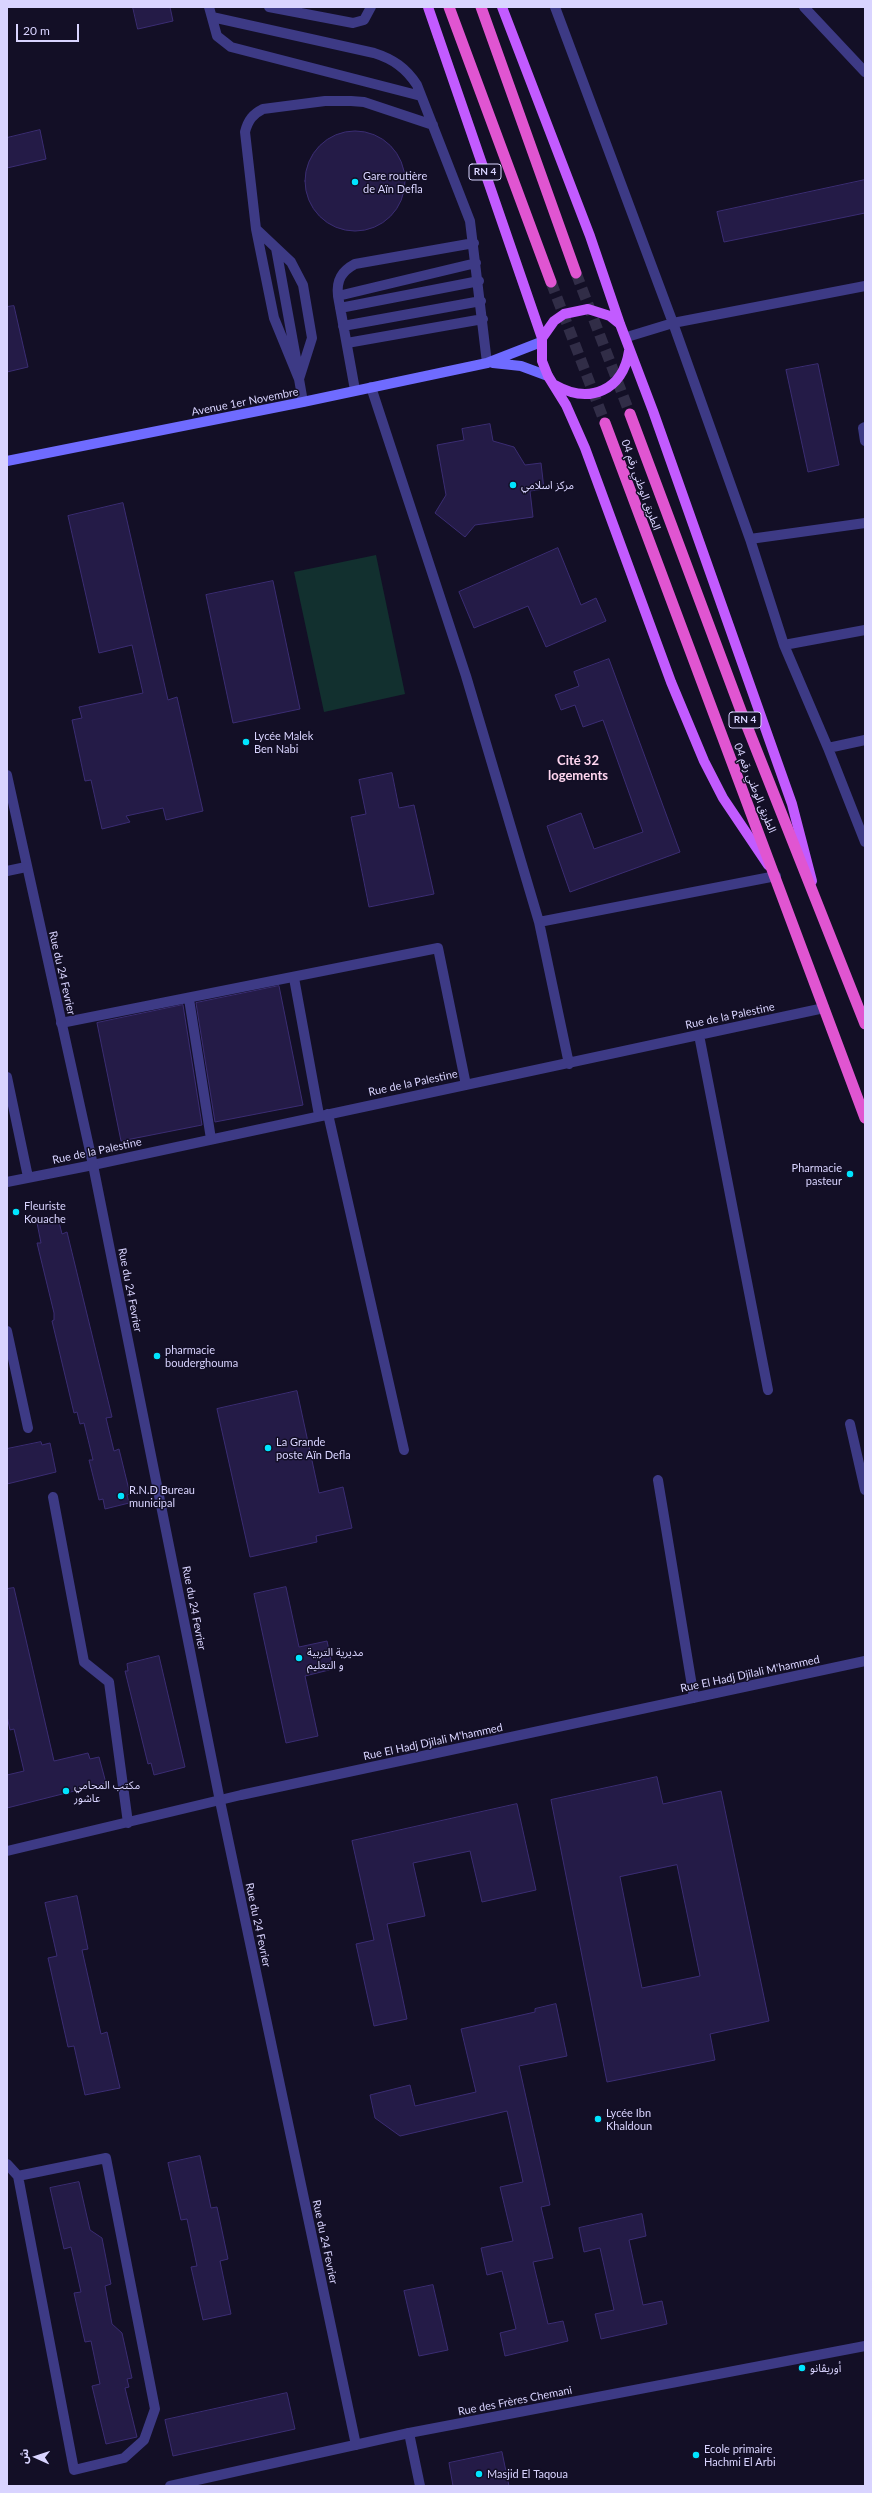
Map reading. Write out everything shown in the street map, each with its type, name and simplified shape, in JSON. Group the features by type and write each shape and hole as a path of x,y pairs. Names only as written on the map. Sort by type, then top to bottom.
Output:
{"highway":[{"name":"RN 4","path":"449,7 551,282"},
{"path":"481,7 576,273"},
{"name":"الطريق الوطني رقم 04","path":"630,414 741,711 819,906 861,1005 865,1024"},
{"name":"الطريق الوطني رقم 04","path":"604,423 717,729 776,876 865,1118"}],"main road":[{"name":"RN 4","path":"428,7 541,340"},
{"path":"502,7 590,236 620,324 627,338 629,349 627,363 620,376 610,386 596,393 582,395 568,392 555,385 548,376 542,361 541,340 554,321 576,310 600,311 620,324"},
{"name":"Avenue 1er Novembre","path":"7,461 303,402 488,363 541,340"},
{"name":"RN 4","path":"629,349 792,804 819,906"},
{"name":"Avenue 1er Novembre","path":"488,363 521,366 548,376"},
{"name":"RN 4","path":"555,385 584,448 671,682 704,761 723,798 776,876"}],"street":[{"path":"269,7 353,23 364,20 371,7"},
{"path":"555,7 673,323 750,539 784,645 828,748 865,842"},
{"path":"804,7 865,72"},
{"path":"210,12 217,36 231,47 421,96"},
{"path":"210,12 383,56 405,69 417,85 467,211 474,243 488,363"},
{"path":"299,379 276,326 256,229 245,132 251,118 256,112 264,109 325,101 351,101 364,102 432,125"},
{"path":"256,229 291,262 300,277 312,333 311,343 299,379"},
{"path":"355,390 338,296 337,286 342,273 355,264 474,243"},
{"path":"276,248 303,402"},
{"path":"338,296 476,263"},
{"path":"340,308 479,281"},
{"path":"627,338 673,323 865,286"},
{"path":"344,326 481,301"},
{"path":"347,343 483,319"},
{"path":"371,387 466,676 539,922 569,1064"},
{"path":"865,427 863,428 865,441"},
{"path":"750,539 865,523"},
{"path":"784,645 865,630"},
{"path":"828,748 865,740"},
{"name":"Rue du 24 Fevrier","path":"7,775 26,867 93,1165 220,1800 356,2445"},
{"path":"7,871 26,867"},
{"path":"539,922 776,876"},
{"path":"61,1023 189,1000 438,948 466,1085"},
{"path":"294,978 323,1114 404,1450"},
{"path":"189,1000 211,1139"},
{"name":"Rue de la Palestine","path":"7,1182 93,1165 323,1114 569,1064 824,1008"},
{"path":"699,1036 768,1390"},
{"path":"7,1077 28,1177"},
{"path":"7,1331 28,1428"},
{"path":"850,1424 865,1490"},
{"path":"658,1480 694,1698"},
{"path":"54,1497 84,1662 109,1682 128,1823"},
{"name":"Rue El Hadj Djilali M'hammed","path":"7,1851 220,1800 865,1661"},
{"path":"7,2164 18,2176 74,2470 124,2458 144,2440 156,2409 106,2158 18,2176"},
{"name":"Rue des Frères Chemani","path":"170,2486 409,2433 865,2346"},
{"path":"409,2433 420,2486"}],"green space":[{"path":"376,555 405,694 324,712 294,572"}],"building":[{"path":"133,7 170,7 173,21 138,29"},
{"path":"40,130 46,159 7,168 7,138"},
{"name":"Gare routière de Aïn Defla","path":"355,131 374,135 390,146 401,162 405,181 401,200 390,216 374,227 355,231 336,227 320,216 309,200 305,181 309,162 320,146 336,135"},
{"path":"865,180 865,213 724,242 717,212"},
{"path":"14,306 28,367 7,372 7,307"},
{"path":"818,364 839,465 808,472 786,370"},
{"path":"490,424 493,441 514,447 525,465 541,463 544,489 530,491 533,517 475,525 465,537 435,513 446,495 437,445 464,440 462,429"},
{"path":"123,503 168,700 177,697 203,811 166,820 163,808 126,816 130,822 102,829 91,780 85,781 72,720 82,718 79,707 143,693 132,645 99,653 68,516"},
{"path":"558,548 581,605 596,598 606,621 546,647 528,606 474,628 459,592"},
{"path":"273,581 300,709 233,723 206,595"},
{"path":"609,659 680,852 570,892 547,826 581,813 594,849 643,832 603,720 583,727 575,705 561,710 555,695 579,686 574,672"},
{"path":"392,773 399,808 414,805 434,894 369,907 351,817 366,814 359,780"},
{"path":"279,986 303,1105 215,1122 196,1003"},
{"path":"183,1005 202,1125 121,1141 97,1023"},
{"path":"58,1218 62,1234 67,1232 112,1417 106,1418 114,1451 119,1449 130,1494 127,1495 129,1503 105,1509 103,1499 99,1500 89,1460 93,1460 84,1423 80,1424 77,1412 74,1413 52,1321 54,1320 54,1313 37,1243 41,1243 37,1223"},
{"name":"La Grande poste Aïn Defla","path":"297,1391 319,1493 343,1487 352,1528 316,1536 317,1542 250,1557 217,1409"},
{"path":"41,1442 42,1445 50,1443 56,1472 7,1484 7,1449"},
{"name":"مديرية التربية و التعليم","path":"286,1587 299,1647 327,1641 333,1669 305,1676 318,1736 286,1743 254,1594"},
{"path":"14,1588 54,1761 88,1753 90,1759 99,1757 106,1783 7,1808 7,1775 24,1771 14,1729 10,1730 7,1716 7,1589"},
{"path":"159,1656 185,1767 154,1775 151,1763 148,1764 125,1671 128,1671 127,1664"},
{"path":"657,1777 663,1804 721,1791 769,2021 710,2034 715,2060 607,2082 551,1800","holes":["677,1865 700,1976 642,1988 620,1877"]},
{"path":"517,1804 536,1890 482,1902 470,1851 413,1863 425,1916 387,1924 407,2019 374,2026 356,1944 374,1940 352,1841"},
{"path":"77,1896 88,1949 82,1950 101,2034 107,2032 120,2088 85,2095 74,2046 68,2047 48,1958 57,1956 45,1903"},
{"path":"556,2004 567,2056 519,2066 550,2205 541,2207 553,2258 533,2262 548,2324 563,2321 568,2341 505,2356 500,2333 516,2329 502,2271 487,2275 481,2248 513,2241 500,2187 523,2182 507,2111 400,2136 375,2118 370,2095 410,2085 415,2106 476,2092 461,2029 535,2012 535,2009"},
{"path":"200,2156 211,2208 217,2207 228,2259 220,2261 231,2314 203,2320 191,2267 197,2266 187,2219 181,2220 168,2163"},
{"path":"79,2182 90,2230 102,2238 111,2284 105,2286 112,2324 122,2333 132,2378 127,2379 129,2387 125,2388 137,2437 106,2444 92,2386 100,2384 91,2341 85,2342 74,2293 81,2292 71,2247 64,2249 50,2188"},
{"path":"642,2214 646,2236 629,2240 643,2305 662,2301 667,2324 601,2339 595,2314 614,2310 600,2248 584,2252 579,2228"},
{"path":"433,2285 448,2350 419,2356 404,2291"},
{"path":"287,2393 295,2429 173,2456 165,2420"},
{"name":"Masjid El Taqoua","path":"502,2452 509,2486 453,2486 449,2463"}],"tunnel":[{"path":"576,273 630,414"},
{"path":"551,282 605,423"}],"place":[{"name":"Gare routière de Aïn Defla","path":"355,182"},
{"name":"مركز اسلامي","path":"513,485"},
{"name":"Lycée Malek Ben Nabi","path":"246,742"},
{"name":"Pharmacie pasteur","path":"850,1174"},
{"name":"Fleuriste Kouache","path":"16,1212"},
{"name":"pharmacie bouderghouma","path":"157,1356"},
{"name":"La Grande poste Aïn Defla","path":"268,1448"},
{"name":"R.N.D Bureau municipal","path":"121,1496"},
{"name":"مديرية التربية و التعليم","path":"299,1658"},
{"name":"مكتب المحامي عاشور","path":"66,1791"},
{"name":"Lycée Ibn Khaldoun","path":"598,2119"},
{"name":"أوريڨانو","path":"802,2368"},
{"name":"Ecole primaire Hachmi El Arbi","path":"696,2455"},
{"name":"Masjid El Taqoua","path":"479,2474"}],"district":[{"name":"Cité 32 logements","path":"578,768"}]}
